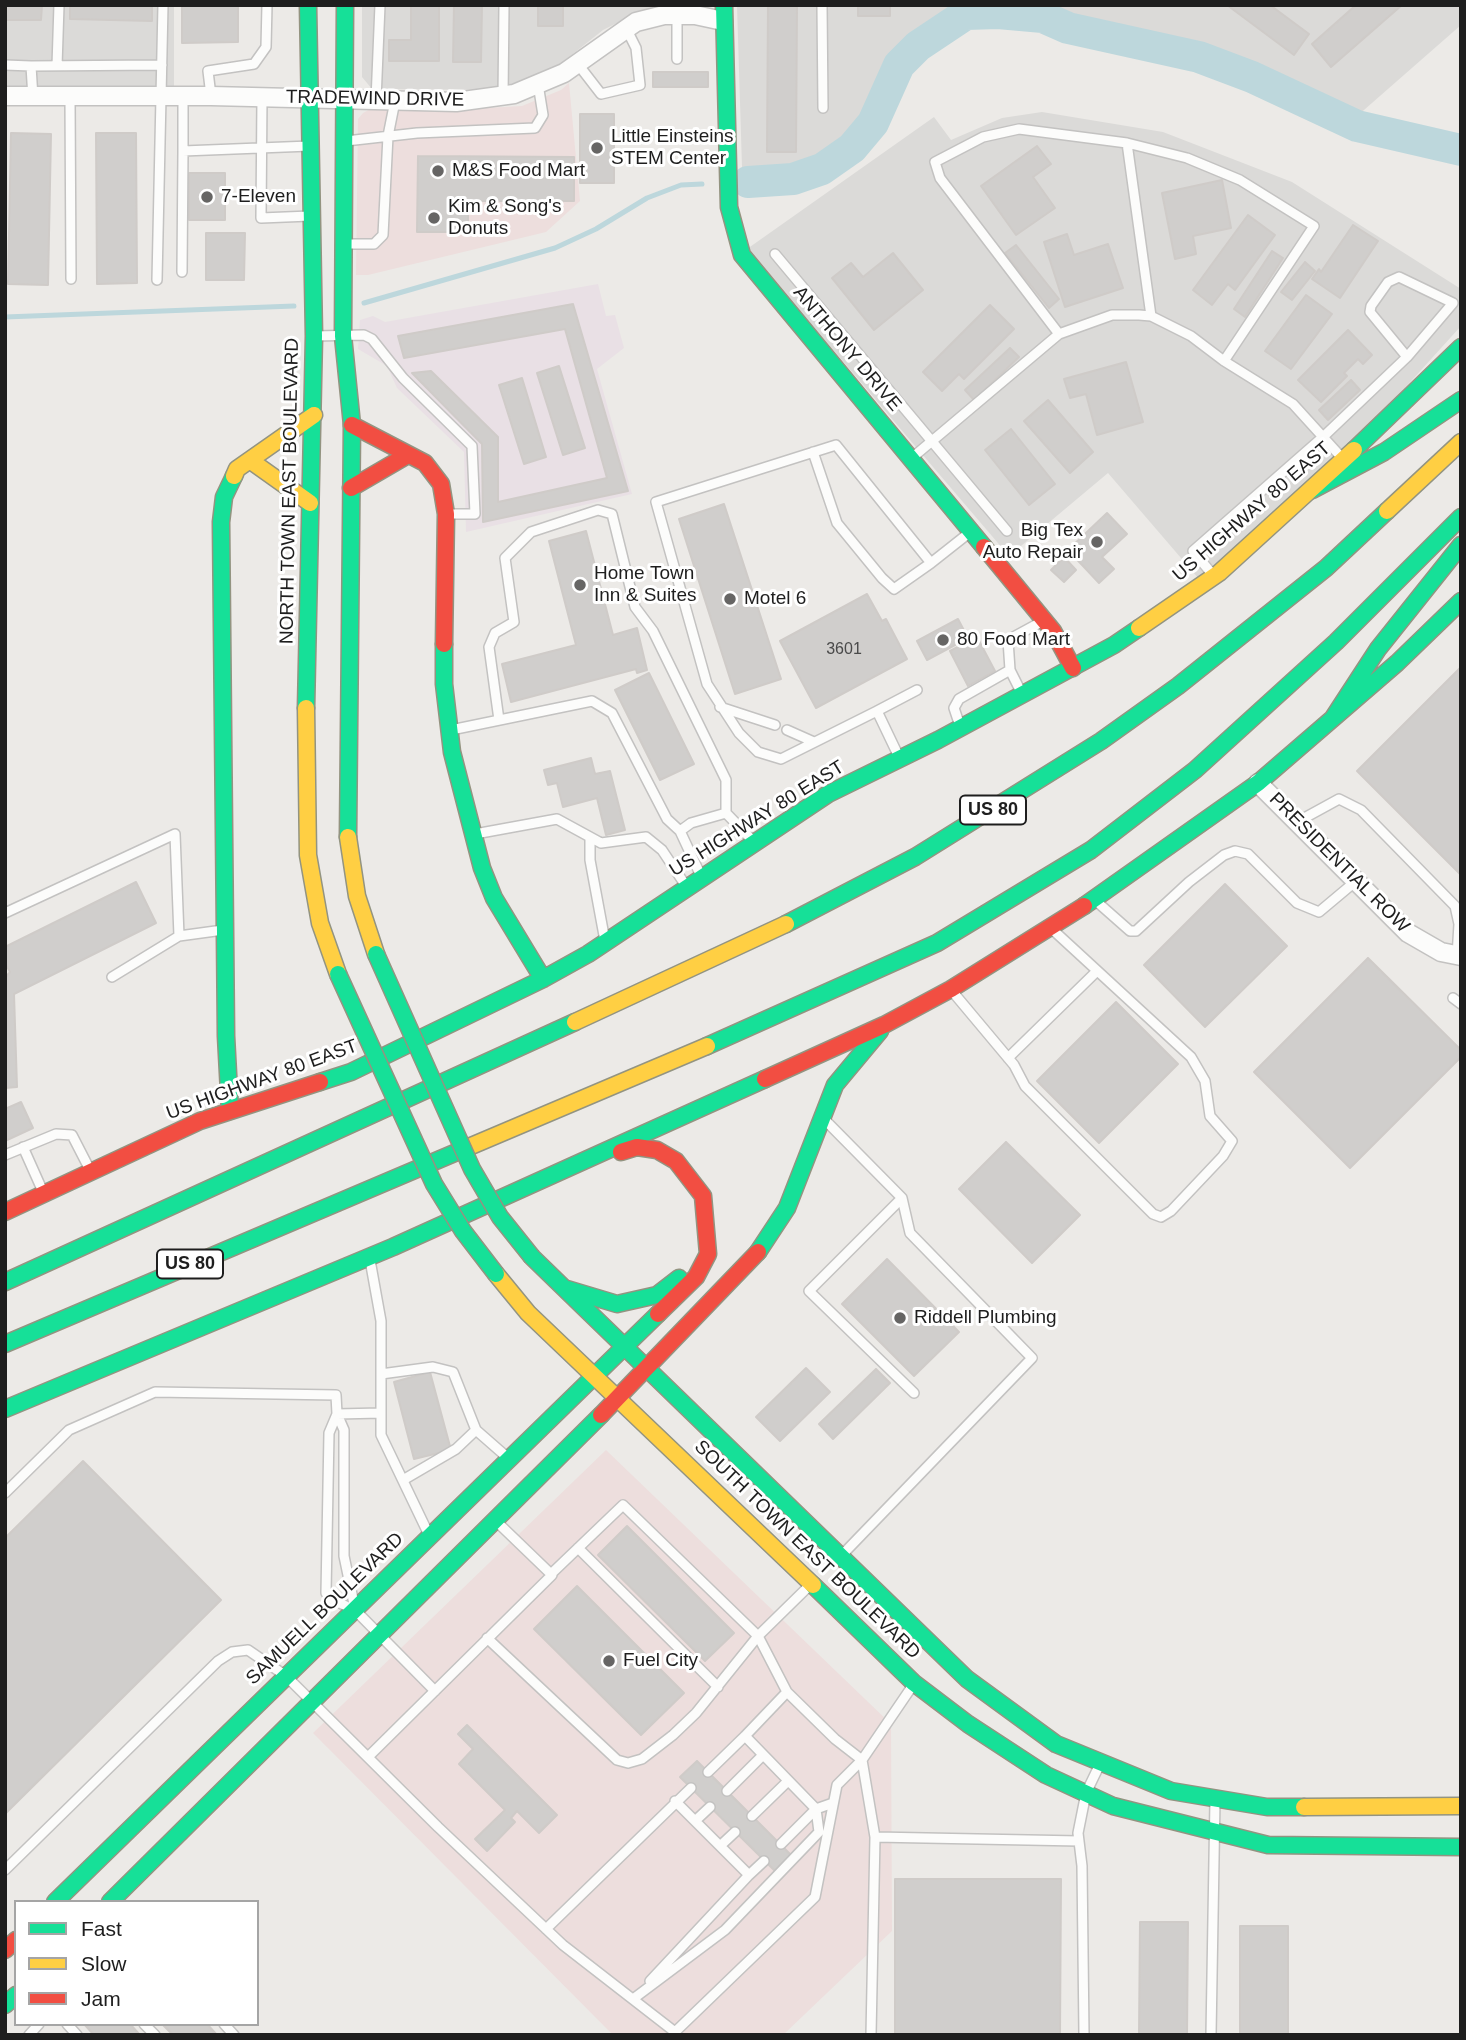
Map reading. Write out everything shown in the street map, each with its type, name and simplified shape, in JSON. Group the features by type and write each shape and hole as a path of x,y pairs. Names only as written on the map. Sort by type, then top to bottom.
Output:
{"main road":[{"name":"NORTH TOWN EAST BOULEVARD","path":"308,5 312,99 314,415 305,780 308,855 320,923 338,974"},
{"path":"345,5 343,336 352,425 351,488"},
{"name":"ANTHONY DRIVE","path":"724,13 729,207 742,255 1045,620 1073,668"},
{"name":"US HIGHWAY 80 EAST","path":"5,1212 200,1121 351,1072 543,979 606,942 828,794 961,728 1114,645 1214,577 1312,490 1461,347"},
{"path":"1312,490 1384,452 1461,400"},
{"path":"230,1111 226,1036 221,522 228,483 237,469 314,415"},
{"path":"352,425 406,456 425,463 434,474 444,495 444,684 460,789 494,898 543,979"},
{"name":"US 80","path":"5,1282 692,969 829,904 915,857 1101,741 1189,677 1326,568 1461,442"},
{"path":"351,488 406,456"},
{"path":"251,461 310,503"},
{"name":"SOUTH TOWN EAST BOULEVARD","path":"351,488 348,850 357,896 376,954 472,1169 500,1217 531,1257 648,1369 826,1570 914,1683 1016,1757 1046,1775 1113,1806 1268,1844 1461,1847"},
{"name":"US 80","path":"5,1344 782,1015 949,937 1091,850 1195,769 1336,642 1461,517"},
{"path":"1333,718 1378,649 1461,545"},
{"path":"5,1409 369,1257 593,1159 884,1025 951,989 1094,900 1258,783 1461,601"},
{"name":"SOUTH TOWN EAST BOULEVARD","path":"338,974 434,1184 463,1231 528,1313 619,1397 826,1570 987,1696 1056,1744 1100,1764 1171,1790 1267,1807 1461,1806"},
{"path":"112,1900 648,1369 762,1248 787,1208 835,1085 884,1025"},
{"name":"SAMUELL BOULEVARD","path":"57,1900 696,1277 708,1254 703,1196 691,1177 676,1161 657,1150 637,1147 593,1159"},
{"path":"563,1288 617,1304 657,1295 686,1272 705,1233"}],"street":[{"name":"TRADEWIND DRIVE","path":"5,96 211,96 456,102 503,96 538,84 577,63 636,22 677,15 724,13"},
{"name":"PRESIDENTIAL ROW","path":"1258,783 1408,933 1441,952 1459,956"}],"lane":[{"path":"57,66 59,5"},
{"path":"157,280 163,5"},
{"path":"211,96 208,71 254,64 266,47 267,5"},
{"path":"376,100 380,5"},
{"path":"503,96 504,5"},
{"path":"822,5 823,108"},
{"path":"677,15 677,59"},
{"path":"577,63 601,94 640,85 636,48 626,28"},
{"path":"5,65 162,65"},
{"path":"31,66 33,98"},
{"path":"344,141 535,128 543,115 538,84"},
{"path":"182,272 183,97"},
{"path":"262,97 261,218 312,216"},
{"path":"71,98 71,279"},
{"path":"344,244 374,244 383,235 388,136 395,101"},
{"path":"1059,334 940,178 935,162 983,137 1019,129 1127,143 1187,158 1240,180 1314,226 1224,361"},
{"path":"1127,143 1151,316"},
{"path":"183,150 312,146"},
{"path":"775,254 1007,531"},
{"path":"1214,577 1193,551 1323,437 1407,356 1453,303 1399,277 1388,282 1371,306 1370,312 1407,356"},
{"path":"911,458 1059,334 1112,315 1151,316 1191,336 1224,361 1293,404 1344,460"},
{"path":"314,336 364,335 372,339 403,378 471,446 475,514 446,514"},
{"path":"917,690 781,759 758,752 720,707 707,684 656,502 836,445 930,563"},
{"path":"813,452 837,523 894,589 972,530"},
{"path":"499,720 489,647 495,633 514,622 505,558 531,532 598,510 612,514 635,607 653,631 726,779 726,813 755,843"},
{"path":"1022,695 1010,670 1008,640 1045,620"},
{"path":"961,728 954,708 959,699 1010,670"},
{"path":"450,731 592,701 612,713 667,819 680,831 702,878"},
{"path":"720,707 775,725"},
{"path":"877,711 900,759"},
{"path":"788,730 814,742"},
{"path":"1297,822 1339,799 1361,810 1455,906 1459,924 1459,956"},
{"path":"680,831 691,822 726,813"},
{"path":"473,834 556,819 601,843 639,836 653,840 687,888"},
{"path":"5,914 175,834 180,936"},
{"path":"590,838 590,860 606,942"},
{"path":"1094,900 1130,931 1136,931 1189,881 1224,855 1235,851 1248,854 1297,903 1319,912 1356,881"},
{"path":"951,989 1008,1058 1025,1086 1153,1214 1161,1217 1171,1212 1230,1148 1232,1141 1210,1116 1205,1081 1191,1057 1051,927"},
{"path":"112,977 180,936 225,930"},
{"path":"1008,1058 1097,971"},
{"path":"487,1637 617,1760 628,1763 642,1759 657,1749 718,1687 758,1636 826,1570 1032,1358 910,1233 902,1198 823,1117"},
{"path":"5,1155 56,1134 72,1135 92,1172"},
{"path":"23,1147 44,1194"},
{"path":"902,1198 810,1291 914,1393"},
{"path":"369,1257 381,1321 381,1435 429,1537"},
{"path":"381,1374 433,1367 453,1372 475,1430 510,1459"},
{"path":"5,1493 69,1430 155,1392 336,1395 337,1414 344,1430 344,1556 355,1610"},
{"path":"337,1414 381,1413"},
{"path":"337,1414 328,1433 326,1593 333,1600 355,1610 435,1691"},
{"path":"402,1480 456,1449 475,1430"},
{"path":"368,1757 623,1505 758,1636 787,1692 835,1739 862,1760 875,1838 871,2035"},
{"path":"495,1520 551,1574"},
{"path":"578,1548 718,1687"},
{"path":"5,1870 218,1661 232,1652 248,1650 286,1676 546,1928 675,2032 815,1897 837,1785 862,1760 914,1683"},
{"path":"708,1772 787,1692"},
{"path":"633,1999 725,1930 819,1832 816,1809 745,1736"},
{"path":"727,1791 763,1755"},
{"path":"1084,2035 1079,1819 1086,1793 1100,1764"},
{"path":"752,1816 788,1781"},
{"path":"546,1928 691,1788"},
{"path":"1211,2035 1212,1831 1215,1798"},
{"path":"675,1801 749,1875"},
{"path":"780,1844 816,1809 833,1803"},
{"path":"695,1821 710,1807"},
{"path":"720,1846 735,1832"},
{"path":"875,1838 1079,1841"},
{"path":"633,1999 764,1861"}],"shaded area":[{"path":"5,5 174,5 174,88 5,88"},
{"path":"362,5 713,5 702,10 644,13 621,21 603,30 554,69 494,90 372,89 362,77"},
{"path":"737,5 964,5 908,44 897,56 857,124 838,146 806,164 788,170 769,171 742,167"},
{"path":"1048,5 1461,5 1461,25 1356,117 1266,73 1199,49 1107,29"},
{"path":"569,83 580,201 546,232 368,275 356,275 358,119 363,113 374,107 449,110 522,106 561,90"},
{"path":"1042,112 1163,132 1292,182 1461,289 1461,326 1355,443 1199,579 1108,473 1009,556 747,249 934,117 951,140 1002,118"},
{"path":"598,284 606,316 615,315 624,348 597,369 632,494 466,532 464,452 397,388 387,366 358,349 360,320 373,316 385,322"},
{"path":"606,1450 891,1724 892,1931 783,2035 613,2035 313,1733"}],"building":[{"path":"5,5 42,5 41,20 5,20"},
{"path":"70,5 152,5 152,21 70,19"},
{"path":"182,5 238,5 238,42 182,43"},
{"path":"411,5 439,5 439,61 389,61 389,40 411,40"},
{"path":"454,5 482,5 481,62 453,62"},
{"path":"538,5 563,5 563,26 538,26"},
{"path":"768,5 797,5 796,152 767,152"},
{"path":"858,5 890,5 890,16 858,16"},
{"path":"1227,5 1270,5 1309,34 1294,55"},
{"path":"1356,5 1402,5 1331,67 1312,44"},
{"path":"653,72 708,72 708,87 653,87"},
{"name":"Little Einsteins STEM Center","path":"580,114 614,114 614,183 580,183"},
{"path":"11,133 51,134 48,285 8,284"},
{"path":"96,133 136,133 137,283 97,284"},
{"path":"1037,146 1051,164 1033,177 1055,208 1016,235 981,186"},
{"path":"418,156 574,157 574,201 468,201 468,232 417,232"},
{"name":"7-Eleven","path":"189,173 225,173 225,220 189,220"},
{"path":"1222,180 1231,228 1193,236 1196,254 1175,259 1162,193"},
{"path":"1248,215 1275,235 1235,290 1228,284 1212,305 1193,290"},
{"path":"1353,225 1378,241 1340,298 1312,279 1319,269 1321,272"},
{"path":"206,233 245,233 244,280 206,280"},
{"path":"1067,234 1074,255 1108,244 1123,288 1065,307 1044,242"},
{"path":"1016,245 1059,299 1049,308 1005,253"},
{"path":"1272,251 1283,258 1245,317 1234,309"},
{"path":"893,253 923,290 874,330 832,278 851,263 863,277"},
{"path":"1305,262 1315,271 1292,300 1281,292"},
{"path":"1306,295 1332,314 1291,369 1265,351"},
{"path":"573,304 628,491 483,522 482,444 412,373 431,371 498,437 498,502 607,478 565,329 404,358 398,336"},
{"path":"990,305 1014,329 964,379 959,374 942,391 923,372"},
{"path":"1348,330 1372,355 1363,364 1358,359 1344,373 1347,376 1321,402 1298,380"},
{"path":"1010,348 1019,357 974,400 965,390"},
{"path":"1126,362 1143,422 1097,435 1086,394 1070,398 1064,379"},
{"path":"559,366 585,448 563,455 537,373"},
{"path":"522,378 546,457 524,464 499,385"},
{"path":"1351,380 1360,390 1328,420 1319,410"},
{"path":"1048,400 1093,452 1070,473 1024,421"},
{"path":"1011,429 1055,484 1029,505 985,450"},
{"name":"Motel 6","path":"724,504 781,679 735,694 679,519"},
{"name":"Big Tex Auto Repair","path":"1107,513 1127,534 1102,557 1114,569 1099,583 1068,550"},
{"name":"Home Town Inn & Suites","path":"586,531 613,635 637,628 647,670 637,673 636,669 511,702 502,664 576,645 549,541"},
{"path":"1064,557 1076,570 1064,582 1051,570"},
{"name":"Motel 6","path":"867,594 882,621 886,619 907,659 816,708 780,641"},
{"name":"80 Food Mart","path":"958,619 968,638 927,660 917,641"},
{"path":"977,637 995,671 968,686 950,651"},
{"path":"1461,667 1461,875 1357,771"},
{"path":"649,673 694,764 660,780 615,690"},
{"path":"591,758 595,774 610,771 625,830 606,835 597,798 563,807 557,783 548,785 544,770"},
{"path":"136,882 156,923 14,994 17,1087 5,1088 5,978 10,972 5,963 5,947"},
{"path":"1225,884 1287,946 1205,1027 1144,965"},
{"path":"1368,958 1461,1050 1461,1057 1350,1168 1254,1072"},
{"path":"1116,1002 1178,1064 1099,1143 1037,1081"},
{"path":"21,1102 33,1128 5,1141 5,1109"},
{"path":"1006,1142 1080,1215 1032,1263 959,1189"},
{"name":"Riddell Plumbing","path":"887,1259 959,1332 914,1376 842,1304"},
{"path":"806,1368 830,1392 780,1441 756,1417"},
{"path":"876,1369 890,1383 833,1439 819,1424"},
{"path":"430,1372 451,1450 414,1459 394,1382"},
{"path":"83,1461 221,1600 5,1814 5,1538"},
{"name":"Fuel City","path":"627,1526 734,1633 705,1661 598,1555"},
{"name":"Fuel City","path":"577,1586 684,1693 641,1735 534,1629"},
{"path":"467,1725 557,1815 539,1833 517,1811 511,1818 515,1822 487,1851 475,1839 505,1810 459,1764 473,1749 458,1734"},
{"path":"697,1761 791,1855 775,1871 680,1777"},
{"path":"895,1879 1061,1879 1060,2035 895,2035"},
{"path":"1140,1922 1188,1922 1187,2035 1139,2035"},
{"path":"1240,1926 1288,1926 1288,2035 1240,2035"},
{"path":"86,2026 132,2026 140,2035 94,2035"},
{"path":"164,2026 209,2026 217,2035 173,2035"}],"waterway":[{"path":"748,182 793,179 822,169 852,148 873,123 899,65 918,46 966,14 998,13 1043,17 1068,28 1199,57 1252,77 1357,126 1461,150"},
{"path":"364,303 555,248 596,229 647,198 681,185 702,184"},
{"path":"5,317 294,306"}],"traffic: fast":[{"path":"306,708 314,336 308,5"},
{"path":"345,5 343,336 352,425 348,837"},
{"path":"724,5 729,207 742,255 984,547"},
{"path":"1354,450 1461,347"},
{"path":"1312,490 1384,452 1461,400"},
{"path":"230,1111 226,1036 221,522 224,497 234,476"},
{"path":"786,924 915,857 1101,741 1178,686 1326,568 1387,511"},
{"path":"707,1046 937,943 1091,850 1195,770 1336,642 1461,517"},
{"path":"1333,718 1378,649 1461,545"},
{"path":"1084,906 1258,783 1397,663 1461,601"},
{"path":"320,1082 351,1072 543,979 588,954 828,794 938,740 1114,645 1139,628"},
{"path":"444,644 444,684 452,752 482,868 494,898 543,979"},
{"path":"376,954 472,1169 500,1217 532,1257"},
{"path":"338,974 434,1184 463,1231 496,1274"},
{"path":"5,1282 575,1022"},
{"path":"758,1252 787,1208 835,1085 880,1031"},
{"path":"5,1409 393,1247 765,1079"},
{"path":"5,1344 464,1149"},
{"path":"532,1257 967,1679 1056,1744 1171,1791 1267,1807 1304,1807"},
{"path":"567,1289 617,1304 657,1295 679,1278"},
{"path":"57,1900 658,1314"},
{"path":"112,1900 601,1415"},
{"path":"813,1585 914,1683 968,1724 1046,1775 1113,1806 1268,1845 1461,1847"},
{"path":"5,2005 14,1997"}],"traffic: slow":[{"path":"234,476 237,469 314,415"},
{"path":"1387,511 1461,442"},
{"path":"1139,628 1219,573 1354,450"},
{"path":"251,461 310,503"},
{"path":"306,708 308,855 320,923 338,974"},
{"path":"348,837 357,896 376,954"},
{"path":"575,1022 786,924"},
{"path":"464,1149 707,1046"},
{"path":"496,1274 528,1313 813,1585"},
{"path":"1304,1807 1461,1806"}],"traffic: jam":[{"path":"352,425 425,463 441,484 446,514 444,644"},
{"path":"351,488 406,456"},
{"path":"984,547 1053,631 1073,668"},
{"path":"765,1079 884,1025 951,989 1084,906"},
{"path":"5,1212 200,1121 320,1082"},
{"path":"621,1152 637,1147 657,1150 676,1161 703,1196 708,1254 696,1277 658,1314"},
{"path":"601,1415 758,1252"},
{"path":"5,1950 14,1942"}],"place":[{"name":"Little Einsteins STEM Center","path":"597,148"},
{"name":"M&S Food Mart","path":"438,171"},
{"name":"7-Eleven","path":"207,197"},
{"name":"Kim & Song's Donuts","path":"434,218"},
{"name":"Big Tex Auto Repair","path":"1097,542"},
{"name":"Home Town Inn & Suites","path":"580,585"},
{"name":"Motel 6","path":"730,599"},
{"name":"80 Food Mart","path":"943,640"},
{"name":"Riddell Plumbing","path":"900,1318"},
{"name":"Fuel City","path":"609,1661"}]}
